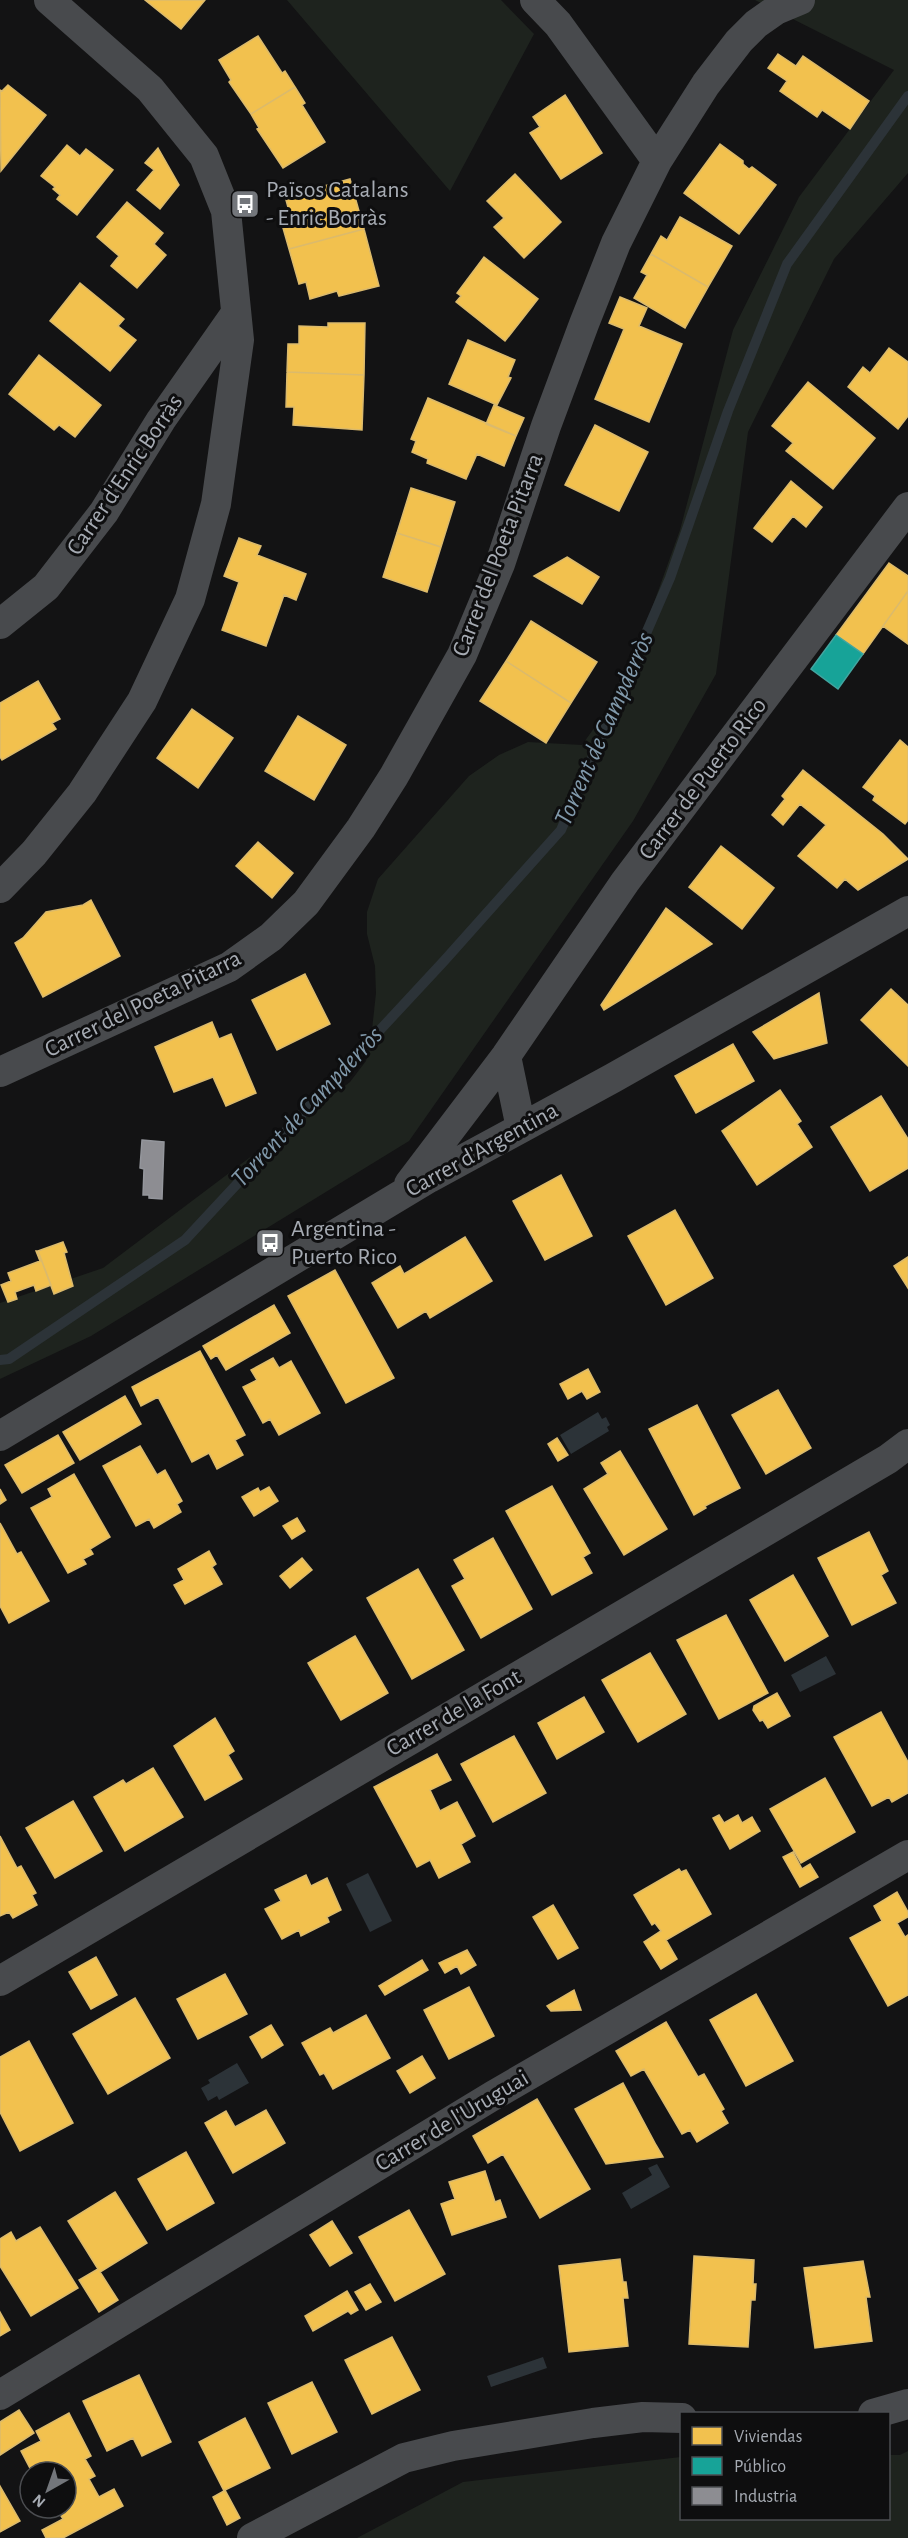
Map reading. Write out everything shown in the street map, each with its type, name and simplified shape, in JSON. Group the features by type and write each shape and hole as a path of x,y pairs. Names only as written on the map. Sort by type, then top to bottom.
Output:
{"street":[{"path":"0,888 34,853 82,793 142,701 190,598 216,504 239,340 226,211 204,156 150,89 48,0"},
{"path":"535,0 558,24 657,161"},
{"name":"Carrer del Poeta Pitarra","path":"0,1072 229,967 272,937 306,903 361,828 394,776 462,655 500,564 546,426 584,324 616,243 657,161 706,84 739,41 756,24 776,10 800,0"},
{"name":"Carrer d'Enric Borràs","path":"0,624 46,587 104,512 160,420 237,313"},
{"name":"Carrer de Puerto Rico","path":"402,1194 506,1056 625,882 908,507"},
{"name":"Carrer d'Argentina","path":"0,1436 402,1194 908,911"},
{"path":"506,1056 521,1128"},
{"name":"Carrer de la Font","path":"0,1981 888,1459 908,1444"},
{"name":"Carrer de l'Uruguai","path":"0,2395 494,2096 908,1855"},
{"path":"880,2412 908,2404"},
{"path":"252,2538 404,2458 453,2446 593,2423 643,2416 680,2418"}],"shaded area":[{"path":"287,0 501,0 534,34 450,191"},
{"path":"755,0 908,0 908,173 834,259 748,432 716,674 633,821 409,1141 91,1336 0,1379 0,1303 103,1268 350,1082 366,1061 371,1039 376,993 375,966 367,934 367,912 378,879 469,776 499,755 528,742 582,745 624,686 680,530 733,330 799,197 894,70"},
{"path":"598,1412 602,1419 606,1417 610,1425 607,1427 609,1431 571,1454 560,1435"},
{"path":"826,1656 836,1674 800,1692 791,1675"},
{"path":"368,1873 392,1921 370,1932 346,1884"},
{"path":"237,2063 249,2083 219,2100 217,2096 208,2101 201,2088 210,2083 208,2080"},
{"path":"657,2164 670,2187 631,2209 622,2193 652,2175 648,2168"},
{"path":"543,2357 547,2368 491,2387 487,2376"},
{"path":"908,2451 908,2538 357,2538 463,2482 680,2457 680,2520 890,2520 890,2455 900,2455"}],"building: Viviendas":[{"path":"145,0 205,0 181,29"},
{"path":"258,36 282,73 285,71 295,87 251,114 229,82 231,80 219,60"},
{"path":"778,54 796,66 803,56 869,101 850,129 822,110 817,117 780,91 787,81 768,68"},
{"path":"8,85 46,115 1,171 0,90 2,91"},
{"path":"295,87 305,103 302,105 325,142 283,168 257,129 259,128 251,114"},
{"path":"565,95 602,153 561,179 530,133 540,127 533,117"},
{"path":"720,144 743,161 749,169 752,167 776,185 739,234 684,193"},
{"path":"67,145 80,156 86,149 113,170 77,215 57,199 60,195 53,189 55,187 41,176"},
{"path":"158,148 179,185 160,209 137,190 154,170 145,163"},
{"path":"515,174 561,222 524,258 494,227 504,218 487,201"},
{"path":"350,179 364,229 289,249 281,221 291,218 286,200 314,192 313,189"},
{"path":"127,202 163,233 154,244 166,255 137,288 111,266 119,256 97,237"},
{"path":"680,217 732,246 708,287 651,254 661,236 667,240"},
{"path":"364,229 379,286 339,296 337,291 310,299 306,282 299,284 289,249"},
{"path":"651,254 708,287 685,328 634,298 647,275 641,272"},
{"path":"484,257 538,299 505,341 456,302 461,296 457,293"},
{"path":"80,283 124,319 118,326 136,340 110,371 50,321"},
{"path":"620,297 647,308 639,326 682,344 649,422 595,399 624,329 609,323"},
{"path":"328,323 365,323 364,375 287,372 288,344 299,344 299,326 328,327"},
{"path":"468,340 515,360 508,377 511,378 497,405 449,384"},
{"path":"889,348 908,362 908,416 898,429 848,387 863,367 870,373"},
{"path":"39,355 101,405 75,437 59,425 54,430 9,394"},
{"path":"287,372 364,375 362,430 293,425 294,407 286,407"},
{"path":"808,382 875,438 833,489 786,451 793,443 772,426"},
{"path":"428,398 516,436 504,466 477,454 466,479 427,463 428,459 412,452 416,441 411,439"},
{"path":"494,405 524,418 516,436 486,424"},
{"path":"595,425 648,452 619,511 565,485"},
{"path":"791,481 822,507 806,527 793,516 772,542 754,528"},
{"path":"411,488 455,502 441,547 397,533"},
{"path":"397,533 441,547 427,592 383,577"},
{"path":"239,538 261,546 257,555 306,574 296,600 284,595 266,646 222,630 239,582 224,576"},
{"path":"567,557 599,577 582,604 534,576"},
{"path":"889,563 908,576 908,591 863,654 836,635"},
{"path":"908,591 908,644 883,626"},
{"path":"531,621 597,662 571,703 506,661"},
{"path":"506,661 571,703 546,743 480,701"},
{"path":"38,681 60,719 52,723 56,729 2,760 0,757 0,703"},
{"path":"192,709 233,738 198,788 157,758"},
{"path":"298,716 346,745 314,800 265,771"},
{"path":"900,740 908,747 908,820 905,824 873,800 875,796 863,787"},
{"path":"803,770 883,834 908,859 858,890 845,879 837,888 798,856 826,825 800,804 783,825 772,815 785,799 782,796"},
{"path":"258,842 293,873 272,898 236,866"},
{"path":"721,846 774,888 742,929 689,887"},
{"path":"91,900 120,956 43,997 15,943 23,938 46,912 83,905"},
{"path":"666,908 712,944 604,1010 601,1005"},
{"path":"305,974 330,1024 277,1050 252,1000"},
{"path":"891,989 908,1005 908,1066 861,1020"},
{"path":"819,993 827,1043 774,1059 753,1032"},
{"path":"212,1022 219,1039 231,1034 256,1093 226,1106 213,1077 174,1092 155,1047"},
{"path":"733,1044 754,1081 696,1113 675,1076"},
{"path":"780,1090 801,1121 797,1124 812,1147 757,1185 722,1131"},
{"path":"881,1096 908,1139 908,1168 870,1191 831,1127"},
{"path":"561,1175 592,1236 545,1260 513,1201"},
{"path":"675,1210 713,1278 666,1305 628,1236"},
{"path":"465,1237 492,1281 430,1318 426,1311 398,1328 372,1283 400,1266 404,1274"},
{"path":"63,1242 73,1286 54,1294 38,1251"},
{"path":"36,1251 38,1251 51,1285 36,1291 34,1285 15,1292 17,1299 8,1302 1,1285 11,1281 8,1273 40,1261"},
{"path":"908,1257 908,1288 894,1266"},
{"path":"335,1270 394,1378 346,1403 288,1296"},
{"path":"274,1305 290,1333 226,1370 217,1355 211,1359 203,1346"},
{"path":"200,1351 245,1435 235,1440 243,1455 217,1469 209,1453 192,1462 158,1397 141,1406 132,1387"},
{"path":"273,1358 279,1368 291,1361 320,1413 279,1435 270,1419 263,1423 243,1387 257,1380 251,1370"},
{"path":"588,1369 600,1392 587,1399 582,1391 568,1399 560,1384"},
{"path":"778,1390 811,1448 766,1474 732,1415"},
{"path":"125,1396 141,1424 80,1460 63,1432"},
{"path":"697,1405 740,1488 705,1506 706,1508 694,1515 649,1429"},
{"path":"58,1435 74,1463 22,1493 5,1465"},
{"path":"557,1438 568,1455 558,1461 548,1444"},
{"path":"140,1446 157,1475 165,1470 182,1501 177,1504 181,1512 154,1528 149,1519 136,1526 103,1466"},
{"path":"620,1451 667,1529 624,1555 584,1489 608,1474 601,1463"},
{"path":"74,1474 110,1537 90,1549 93,1554 83,1559 86,1564 68,1573 31,1508 52,1497 48,1489"},
{"path":"552,1486 590,1553 583,1557 592,1573 552,1595 506,1511"},
{"path":"269,1487 278,1501 254,1516 242,1497 258,1488 260,1492"},
{"path":"0,1489 6,1500 0,1504"},
{"path":"297,1518 305,1531 292,1539 283,1526"},
{"path":"0,1523 17,1554 21,1552 49,1601 9,1623 0,1606"},
{"path":"869,1532 888,1571 881,1575 896,1603 852,1625 818,1558"},
{"path":"493,1538 532,1609 481,1638 452,1586 465,1579 454,1560"},
{"path":"209,1551 216,1564 212,1567 222,1584 185,1604 174,1585 184,1580 178,1569"},
{"path":"302,1558 312,1570 290,1588 280,1576"},
{"path":"418,1569 464,1650 412,1679 367,1598"},
{"path":"793,1575 828,1636 785,1661 750,1600"},
{"path":"726,1615 768,1693 719,1719 677,1640"},
{"path":"355,1636 388,1693 341,1720 308,1663"},
{"path":"650,1653 686,1714 638,1742 602,1680"},
{"path":"777,1693 790,1716 768,1728 753,1710 754,1706"},
{"path":"584,1697 604,1732 557,1759 538,1723"},
{"path":"881,1712 908,1762 908,1793 892,1802 889,1797 872,1806 834,1737"},
{"path":"215,1718 234,1751 228,1755 242,1779 205,1800 174,1746"},
{"path":"514,1736 546,1793 493,1822 461,1764"},
{"path":"437,1754 451,1780 430,1790 440,1811 457,1802 475,1836 461,1844 470,1862 439,1878 430,1860 417,1867 374,1787"},
{"path":"153,1768 183,1817 125,1851 94,1797 123,1780 126,1784"},
{"path":"825,1778 855,1832 801,1863 770,1809"},
{"path":"73,1801 102,1851 55,1878 26,1828"},
{"path":"719,1815 724,1823 738,1815 742,1823 752,1817 760,1831 730,1849 713,1818"},
{"path":"0,1836 17,1868 21,1866 36,1893 32,1895 37,1905 13,1918 9,1912 0,1916"},
{"path":"793,1852 802,1869 810,1864 818,1877 800,1887 783,1857"},
{"path":"679,1869 681,1872 686,1870 711,1914 666,1940 677,1959 661,1969 644,1942 661,1931 655,1923 652,1925 634,1895"},
{"path":"306,1875 311,1886 327,1878 341,1910 327,1917 329,1922 301,1936 299,1930 282,1939 265,1909 281,1901 275,1890"},
{"path":"897,1892 908,1912 908,1917 897,1923 905,1937 908,1935 908,1995 888,2006 850,1938 882,1921 874,1906"},
{"path":"553,1905 578,1948 558,1959 533,1917"},
{"path":"467,1950 476,1965 461,1974 457,1966 445,1973 439,1963"},
{"path":"96,1957 117,1995 91,2009 69,1972"},
{"path":"422,1960 428,1970 385,1995 379,1986"},
{"path":"225,1974 247,2014 198,2039 177,1999"},
{"path":"469,1987 494,2036 449,2059 424,2010"},
{"path":"574,1990 581,2010 551,2011 547,2006"},
{"path":"756,1994 793,2061 746,2086 710,2020"},
{"path":"135,1998 170,2058 108,2094 73,2034"},
{"path":"366,2015 390,2058 333,2089 324,2073 320,2075 302,2043 330,2028 333,2033"},
{"path":"666,2022 698,2077 704,2074 724,2109 721,2111 728,2123 697,2142 690,2130 682,2134 644,2069 631,2076 616,2051"},
{"path":"271,2025 283,2045 262,2058 250,2037"},
{"path":"29,2041 73,2123 20,2151 0,2112 0,2057"},
{"path":"422,2056 435,2078 410,2093 397,2071"},
{"path":"623,2083 663,2157 606,2164 575,2109"},
{"path":"537,2099 590,2189 540,2218 503,2154 488,2163 473,2136"},
{"path":"266,2110 285,2143 233,2173 205,2123 226,2111 235,2127"},
{"path":"186,2152 214,2203 167,2230 138,2179"},
{"path":"485,2171 495,2202 500,2200 506,2217 452,2235 441,2204 455,2199 449,2182"},
{"path":"115,2192 147,2243 100,2272 118,2300 99,2312 79,2280 98,2269 68,2221"},
{"path":"409,2210 445,2274 395,2301 359,2237"},
{"path":"332,2221 352,2253 330,2266 310,2235"},
{"path":"40,2227 78,2288 31,2316 0,2266 0,2239 11,2232 16,2241"},
{"path":"694,2256 754,2260 755,2300 751,2300 748,2347 689,2344"},
{"path":"620,2259 628,2298 623,2298 628,2346 569,2352 559,2266"},
{"path":"863,2261 870,2297 866,2297 872,2341 815,2348 804,2268"},
{"path":"370,2284 381,2302 366,2310 355,2292"},
{"path":"347,2291 358,2310 351,2314 348,2311 313,2331 305,2316"},
{"path":"0,2312 10,2330 0,2336"},
{"path":"392,2337 420,2390 372,2414 345,2360"},
{"path":"139,2375 171,2442 142,2456 133,2438 107,2451 83,2401"},
{"path":"312,2382 337,2432 292,2454 268,2403"},
{"path":"19,2410 34,2433 0,2455 0,2422"},
{"path":"69,2413 91,2456 85,2459 95,2476 89,2479 99,2497 114,2489 123,2506 63,2538 46,2538 42,2530 61,2520 78,2520 78,2460 26,2460 21,2451 41,2441 36,2431"},
{"path":"245,2418 270,2468 225,2490 240,2518 227,2525 213,2497 224,2491 199,2442"},
{"path":"0,2486 20,2521 0,2532"}],"building: Público":[{"path":"836,635 863,654 838,689 811,669"}],"building: Industria":[{"path":"142,1140 164,1142 162,1199 143,1195 144,1169 140,1168"}],"waterway":[{"name":"Torrent de Campderròs","path":"0,1360 9,1359 185,1240 444,961 561,830 670,578 728,411 787,264 908,96"}],"place":[{"name":"Països Catalans - Enric Borràs","path":"245,204"},
{"name":"Argentina - Puerto Rico","path":"270,1243"}]}
